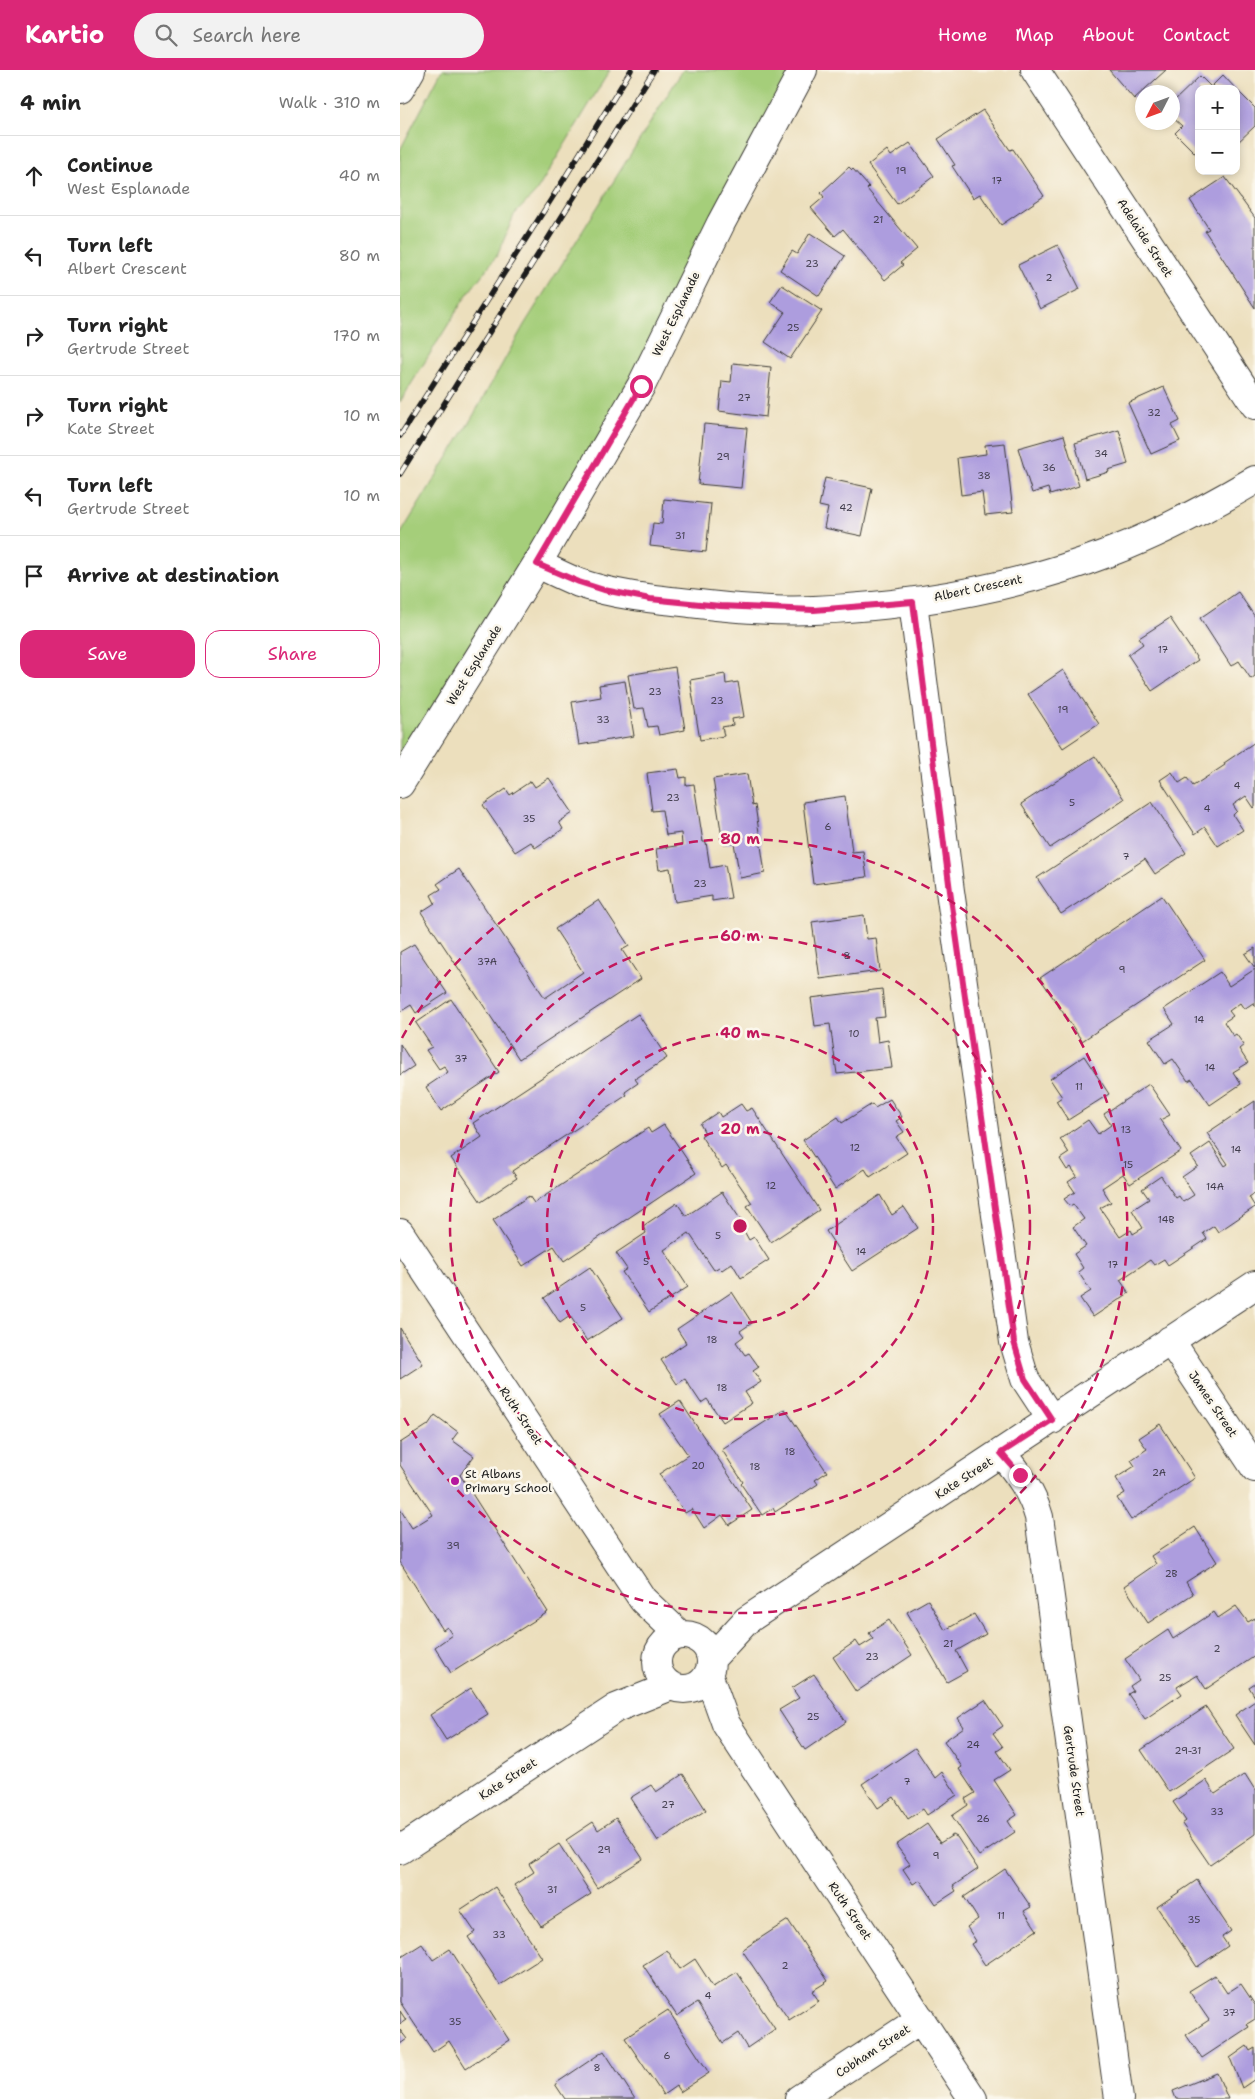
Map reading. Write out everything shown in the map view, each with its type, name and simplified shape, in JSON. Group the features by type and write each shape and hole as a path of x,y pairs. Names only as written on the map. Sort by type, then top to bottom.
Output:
{"street":[{"path":"400,89 410,70"},
{"name":"West Esplanade","path":"400,784 537,564 641,386 721,222 803,70"},
{"name":"Adelaide Street","path":"1035,70 1255,405"},
{"name":"Albert Crescent","path":"537,564 579,582 604,590 650,599 720,606 814,610 913,602 994,586 1054,571 1114,551 1202,510 1255,480"},
{"path":"913,602 950,891 1014,1342 1025,1379 1052,1420"},
{"name":"Ruth Street","path":"400,1233 973,2099"},
{"name":"Kate Street","path":"400,1850 1255,1285"},
{"name":"James Street","path":"1170,1340 1255,1468"},
{"name":"Gertrude Street","path":"1001,1453 1028,1488 1036,1503 1039,1517 1119,2099"},
{"name":"Cobham Street","path":"799,2099 921,2019"}],"green space":[{"path":"442,70 610,70 536,192 514,215 498,254 466,296 400,402 400,150"},
{"path":"683,70 793,70 591,451 400,763 400,535 473,416 524,325"}],"building":[{"path":"1109,70 1166,70 1149,85 1135,85 1134,99"},
{"path":"1223,75 1232,85 1213,85"},
{"path":"1200,76 1209,85 1195,85 1195,153 1175,133 1182,126 1180,124 1180,95"},
{"path":"1240,93 1255,108 1255,126 1240,140"},
{"path":"983,110 1010,150 1013,149 1044,196 1001,225 980,194 973,198 952,166 955,165 938,139"},
{"path":"910,143 934,176 897,204 868,165 887,150 891,156"},
{"path":"849,167 869,187 867,189 917,249 900,263 903,265 885,280 843,229 835,236 811,208 824,197 821,193"},
{"path":"1225,177 1255,218 1255,308 1205,231 1209,229 1190,200"},
{"path":"810,233 845,256 819,296 780,270 792,251 797,254"},
{"path":"1058,245 1080,289 1040,309 1018,265"},
{"path":"782,285 822,311 790,359 765,342 785,312 770,302"},
{"path":"733,363 771,367 766,417 719,411 722,381 731,382"},
{"path":"1164,387 1180,421 1172,425 1180,441 1151,454 1128,403"},
{"path":"704,424 747,428 741,488 698,484"},
{"path":"1119,430 1128,464 1085,479 1075,443"},
{"path":"1064,435 1079,486 1050,495 1048,488 1032,493 1018,448"},
{"path":"1005,443 1013,512 985,515 982,492 961,495 957,458 986,454 985,445"},
{"path":"825,478 872,488 862,536 824,528 828,508 819,506"},
{"path":"664,499 711,504 706,552 650,546 653,523 662,524"},
{"path":"1238,592 1255,617 1255,676 1251,679 1239,661 1231,666 1200,618"},
{"path":"1170,618 1198,660 1152,691 1128,655 1143,644 1139,638"},
{"path":"675,667 685,730 659,735 657,726 648,727 644,708 634,709 628,675"},
{"path":"1063,670 1099,724 1063,748 1028,694"},
{"path":"725,674 726,684 738,682 744,717 732,719 733,725 722,727 724,736 700,740 690,680"},
{"path":"625,681 634,736 579,745 572,702 601,697 599,685"},
{"path":"1255,742 1255,807 1246,796 1233,805 1237,811 1233,815 1243,830 1218,846 1205,827 1195,834 1160,780 1172,772 1179,783 1187,778 1193,786"},
{"path":"1095,756 1124,799 1050,848 1021,804"},
{"path":"678,769 680,778 686,777 686,785 694,784 703,842 706,842 710,868 725,865 731,898 712,901 712,896 675,902 670,868 659,870 656,849 682,845 681,833 666,835 662,810 652,811 647,773"},
{"path":"747,774 752,806 755,805 765,873 740,878 734,843 723,844 713,779"},
{"path":"549,778 573,813 559,822 563,829 535,848 531,842 515,852 483,805 506,789 510,795 531,781 535,787"},
{"path":"845,796 852,852 863,851 867,877 813,884 803,802"},
{"path":"1152,802 1186,853 1155,874 1145,859 1061,914 1037,878"},
{"path":"459,869 545,998 583,972 555,929 599,900 629,946 622,950 641,979 519,1059 421,912 435,903 431,895 441,889 437,884"},
{"path":"1162,896 1205,960 1082,1041 1040,978"},
{"path":"864,915 867,939 876,938 880,971 820,979 812,922"},
{"path":"414,944 447,993 416,1013 411,1005 400,1012 400,952"},
{"path":"1255,948 1255,968 1245,954"},
{"path":"1255,969 1255,1007 1253,1003 1244,1009 1240,1003 1229,1011 1233,1016 1224,1022 1233,1036 1236,1034 1244,1045 1239,1049 1248,1063 1233,1072 1241,1084 1210,1105 1192,1079 1188,1081 1173,1059 1165,1064 1149,1040 1174,1024 1164,1009 1220,972 1229,986"},
{"path":"882,989 885,1017 875,1018 878,1042 888,1040 892,1068 837,1074 830,1024 815,1026 811,998"},
{"path":"451,999 499,1072 441,1111 426,1087 448,1072 444,1066 439,1069 426,1050 432,1047 416,1023"},
{"path":"638,1014 667,1058 635,1079 638,1083 625,1092 627,1095 512,1171 517,1178 481,1202 451,1158 482,1137 473,1123"},
{"path":"400,1044 414,1066 400,1075"},
{"path":"1084,1056 1109,1094 1068,1120 1056,1101 1062,1097 1050,1079"},
{"path":"1149,1084 1170,1115 1160,1120 1181,1151 1130,1184 1123,1174 1102,1188 1111,1202 1100,1208 1120,1237 1131,1230 1133,1234 1143,1228 1132,1210 1149,1199 1142,1189 1161,1176 1176,1198 1179,1196 1183,1202 1194,1195 1182,1177 1198,1166 1191,1156 1210,1143 1225,1166 1228,1164 1207,1133 1255,1101 1255,1193 1249,1197 1255,1207 1218,1232 1214,1226 1203,1233 1207,1239 1168,1265 1164,1259 1154,1265 1150,1260 1120,1280 1129,1293 1093,1317 1080,1298 1091,1291 1078,1272 1083,1268 1074,1254 1086,1246 1073,1227 1084,1219 1073,1204 1070,1206 1064,1199 1075,1192 1068,1182 1077,1176 1071,1167 1067,1170 1060,1159 1069,1153 1060,1139 1088,1120 1098,1134 1111,1125 1104,1114"},
{"path":"890,1099 902,1117 896,1121 904,1132 896,1137 907,1153 870,1177 865,1169 835,1189 803,1140 838,1117 842,1123 872,1104 875,1108"},
{"path":"741,1104 746,1111 752,1108 819,1210 771,1242 747,1206 752,1203 726,1165 722,1168 701,1136 705,1133 700,1124 718,1112 721,1117"},
{"path":"664,1125 696,1173 564,1261 554,1246 523,1266 493,1220 529,1196 534,1203 648,1128 651,1133"},
{"path":"722,1192 747,1229 744,1231 749,1240 754,1237 769,1260 741,1278 732,1263 722,1270 719,1267 714,1270 689,1233 664,1250 688,1287 649,1312 622,1272 627,1269 616,1253 646,1233 643,1226 677,1203 686,1216"},
{"path":"880,1195 892,1215 904,1207 918,1228 852,1271 826,1231"},
{"path":"590,1267 623,1318 587,1341 570,1316 560,1323 544,1298"},
{"path":"732,1292 752,1323 740,1331 744,1336 736,1342 745,1355 749,1353 759,1367 753,1371 761,1382 745,1392 752,1403 723,1422 707,1399 701,1403 685,1379 677,1384 661,1360 686,1343 677,1329"},
{"path":"400,1328 423,1364 400,1379"},
{"path":"680,1401 752,1510 729,1525 722,1515 704,1528 692,1509 685,1513 659,1474 688,1455 660,1414"},
{"path":"785,1409 827,1472 815,1480 818,1484 775,1512 773,1508 762,1515 741,1484 743,1482 722,1450"},
{"path":"435,1415 458,1432 452,1440 474,1456 460,1475 548,1612 451,1673 435,1647 452,1635 447,1627 443,1630 400,1562 400,1509 412,1528 433,1515 400,1465 400,1443 428,1425"},
{"path":"1160,1424 1195,1478 1131,1520 1117,1498 1125,1493 1116,1478 1135,1466 1131,1460 1147,1449 1139,1438"},
{"path":"1195,1527 1217,1562 1186,1582 1193,1594 1148,1623 1124,1586 1156,1564 1151,1556"},
{"path":"928,1600 945,1630 974,1614 986,1634 956,1651 967,1671 947,1682 907,1612"},
{"path":"1236,1606 1248,1622 1255,1618 1255,1656 1206,1689 1197,1675 1177,1687 1182,1694 1145,1719 1128,1694 1133,1691 1130,1686 1139,1680 1125,1659 1168,1630 1173,1639 1214,1612 1218,1618"},
{"path":"889,1620 912,1655 856,1692 833,1657 856,1641 860,1647 873,1639 869,1633"},
{"path":"814,1674 846,1722 805,1750 779,1710 799,1698 792,1688"},
{"path":"1255,1683 1255,1697 1249,1687"},
{"path":"471,1688 488,1714 446,1740 430,1715"},
{"path":"985,1700 1003,1726 993,1733 1003,1747 997,1751 1010,1770 994,1780 1017,1815 1008,1821 1015,1832 979,1856 952,1816 968,1805 965,1799 975,1793 959,1769 962,1767 944,1741 964,1727 958,1718"},
{"path":"1255,1701 1255,1745 1235,1715"},
{"path":"1206,1707 1234,1749 1169,1792 1141,1750"},
{"path":"915,1748 935,1778 942,1772 957,1795 927,1815 923,1809 908,1819 894,1797 878,1808 862,1784"},
{"path":"683,1774 706,1810 658,1841 630,1798 651,1785 656,1792"},
{"path":"1245,1774 1255,1790 1255,1834 1210,1865 1182,1824 1186,1821 1173,1802 1206,1780 1215,1794"},
{"path":"616,1818 643,1859 597,1888 566,1840 593,1822 598,1830"},
{"path":"927,1824 940,1843 953,1835 957,1837 978,1869 953,1886 956,1891 936,1904 920,1880 913,1884 903,1869 910,1864 896,1845"},
{"path":"559,1844 591,1894 541,1926 514,1885 534,1872 529,1864"},
{"path":"1005,1869 1031,1907 1024,1911 1037,1930 985,1965 971,1944 976,1941 967,1927 978,1919 964,1897"},
{"path":"1197,1880 1231,1931 1222,1937 1228,1946 1197,1967 1157,1907"},
{"path":"495,1887 542,1958 500,1985 468,1937 475,1932 460,1910"},
{"path":"788,1920 828,1981 812,1991 819,2001 789,2020 742,1950"},
{"path":"422,1944 433,1960 450,1949 509,2040 466,2068 449,2041 433,2052 400,2002 400,1958"},
{"path":"667,1950 680,1969 695,1959 713,1987 737,1972 775,2029 747,2048 738,2033 723,2043 697,2003 677,2016 643,1965"},
{"path":"1215,1975 1227,1993 1241,1984 1255,2005 1255,2019 1247,2024 1249,2027 1202,2058 1186,2035 1209,2020 1189,1991"},
{"path":"668,2010 709,2073 680,2092 676,2086 663,2095 625,2038"},
{"path":"400,2011 406,2020 400,2024"},
{"path":"400,2030 407,2039 400,2044"},
{"path":"1247,2046 1250,2051 1255,2048 1255,2079 1242,2088 1230,2058"},
{"path":"604,2051 635,2099 565,2099 555,2084"},
{"path":"1217,2073 1228,2099 1176,2099 1173,2091"}],"railway":[{"path":"400,436 561,184 631,70"},
{"path":"400,474 654,70"}],"place":[{"name":"St Albans Primary School","path":"455,1481"}],"route":[{"path":"641,386 537,564 579,582 604,590 650,599 720,606 814,610 913,602 950,891 1014,1342 1025,1379 1052,1420 1001,1453 1020,1475"}]}
